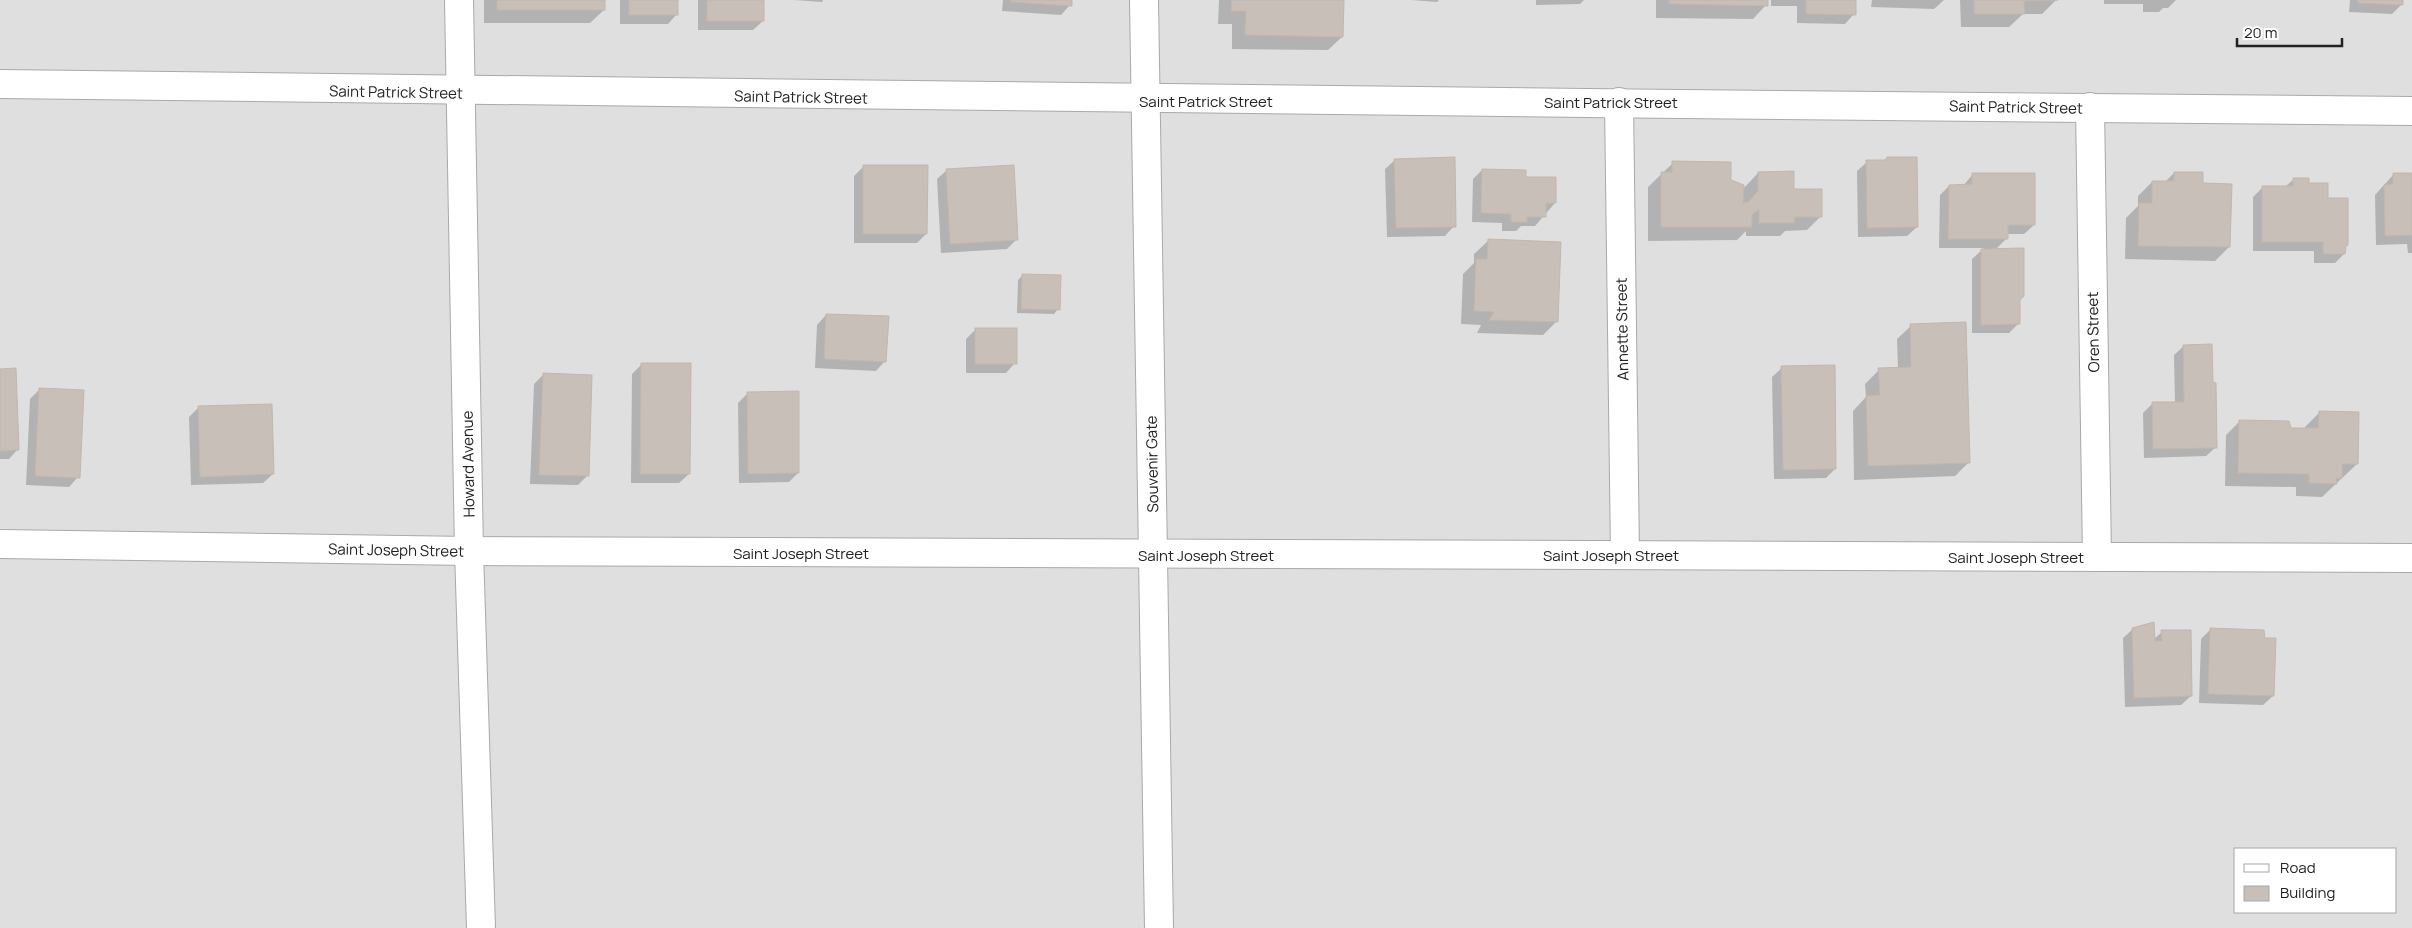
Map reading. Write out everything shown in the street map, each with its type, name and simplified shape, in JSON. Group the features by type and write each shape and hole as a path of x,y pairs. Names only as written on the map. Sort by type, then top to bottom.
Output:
{"street":[{"name":"Howard Avenue","path":"459,0 469,551 481,928"},
{"name":"Souvenir Gate","path":"1144,0 1159,928"},
{"name":"Saint Patrick Street","path":"0,84 460,93 1146,100 1619,102 2412,111"},
{"name":"Annette Street","path":"1619,102 1625,555"},
{"name":"Oren Street","path":"2090,107 2097,557"},
{"name":"Saint Joseph Street","path":"0,544 469,551 1154,555 2412,558"}],"shaded area":[{"path":"0,0 2412,0 2412,928 0,928"}],"building":[{"path":"497,0 605,0 605,10 497,10"},
{"path":"629,0 678,0 678,15 629,15"},
{"path":"707,0 764,0 764,21 707,21"},
{"path":"1011,0 1072,0 1072,6 1011,2"},
{"path":"1232,0 1344,0 1343,37 1245,35 1246,11 1231,11"},
{"path":"1669,0 1768,0 1768,6 1669,4"},
{"path":"1806,0 1856,0 1856,15 1806,14"},
{"path":"1974,0 2058,0 2024,1 2025,14 1974,14"},
{"path":"2358,0 2403,0 2403,5 2358,3"},
{"path":"1455,157 1456,227 1396,228 1394,159"},
{"path":"1887,157 1917,157 1918,227 1867,228 1866,160 1885,160"},
{"path":"1672,161 1731,162 1731,180 1744,185 1743,203 1748,202 1758,191 1758,172 1794,171 1794,189 1822,189 1822,217 1794,217 1795,223 1759,223 1759,209 1752,215 1752,227 1661,227 1661,172 1672,172"},
{"path":"863,165 928,165 927,234 863,234"},
{"path":"1014,165 1018,240 950,244 946,169"},
{"path":"1482,169 1526,170 1526,177 1556,177 1556,203 1546,203 1546,217 1527,217 1527,222 1511,222 1511,214 1481,213"},
{"path":"2174,172 2203,172 2203,183 2232,184 2230,247 2138,246 2139,203 2152,203 2152,181 2174,181"},
{"path":"1972,173 2035,173 2035,225 2008,225 2008,239 1948,239 1949,185 1972,184"},
{"path":"2393,173 2412,173 2412,235 2385,236 2384,185 2393,184"},
{"path":"2293,178 2309,178 2309,183 2328,183 2328,198 2348,198 2348,245 2346,246 2345,254 2323,254 2323,242 2262,242 2262,186 2293,186"},
{"path":"1488,239 1561,242 1558,322 1489,320 1494,312 1474,311 1476,259 1487,259"},
{"path":"2024,248 2024,296 2020,300 2020,324 1981,325 1981,249"},
{"path":"1022,274 1061,275 1060,310 1021,309"},
{"path":"826,314 889,316 886,362 824,359"},
{"path":"1966,322 1970,463 1868,466 1866,396 1880,395 1878,368 1911,367 1910,324"},
{"path":"975,328 1017,328 1017,364 975,364"},
{"path":"2212,344 2213,382 2216,383 2217,448 2153,449 2152,402 2184,402 2183,345"},
{"path":"641,363 691,363 690,474 640,474"},
{"path":"1835,365 1836,469 1783,470 1781,366"},
{"path":"16,368 19,450 0,451 0,369"},
{"path":"543,373 592,375 589,476 539,475"},
{"path":"39,388 84,390 80,478 35,476"},
{"path":"799,391 799,473 748,474 747,392"},
{"path":"272,404 274,474 200,477 198,406"},
{"path":"2319,411 2359,412 2358,464 2342,464 2342,478 2336,478 2337,484 2309,483 2309,474 2238,473 2239,420 2289,421 2291,428 2318,428"},
{"path":"2154,622 2155,641 2162,641 2161,630 2191,630 2192,696 2134,698 2132,628"},
{"path":"2210,628 2264,630 2265,638 2276,638 2274,696 2208,694"}]}
